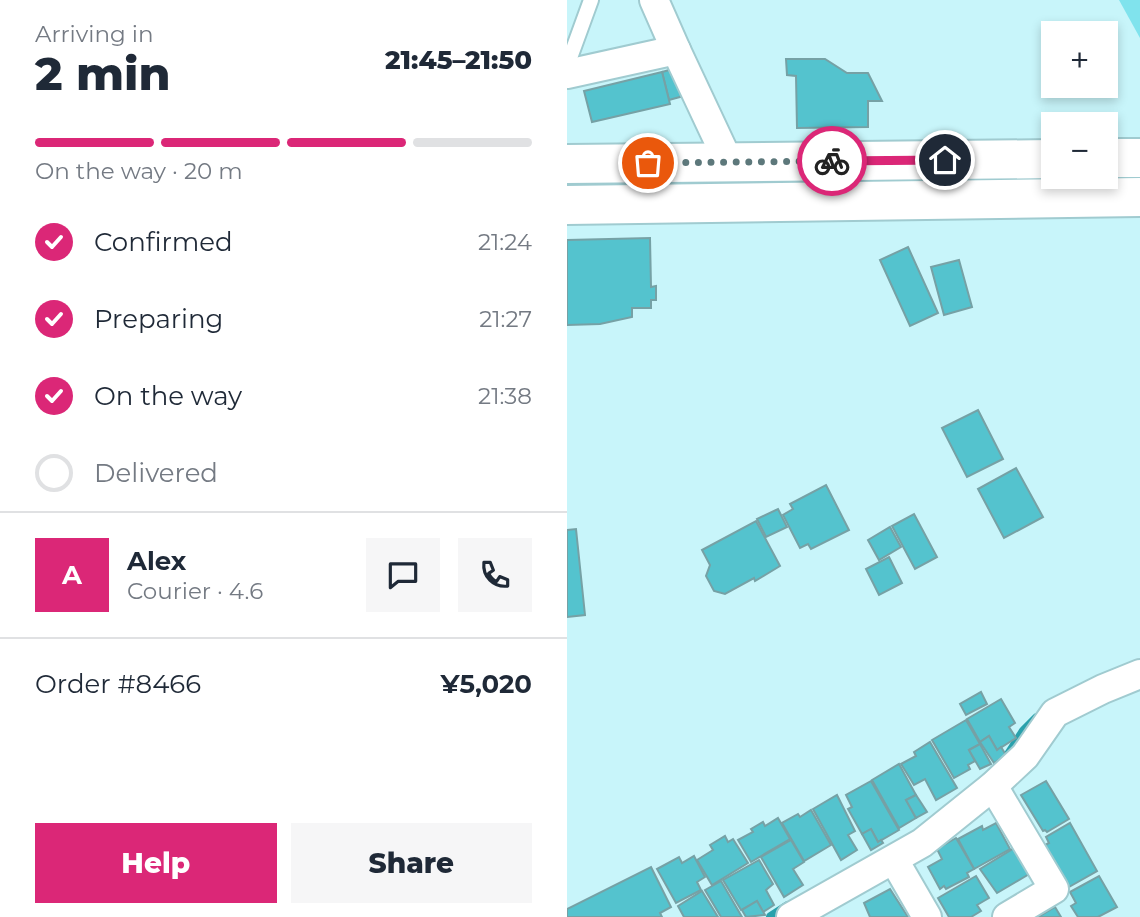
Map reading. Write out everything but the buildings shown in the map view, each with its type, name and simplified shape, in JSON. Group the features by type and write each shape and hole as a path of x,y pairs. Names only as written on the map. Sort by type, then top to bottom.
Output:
{"highway":[{"path":"1118,158 1140,158"},
{"path":"567,164 1041,159"},
{"path":"567,205 1140,197"}],"street":[{"path":"654,0 729,163"},
{"path":"567,74 676,50"},
{"path":"791,917 922,843 993,786 1025,756 1055,713 1140,674"},
{"path":"993,786 1054,889 1007,917"},
{"path":"894,860 927,917"}],"lane":[{"path":"567,66 591,0"}],"shaded area":[{"path":"1119,0 1140,0 1140,38"}],"waterway":[{"path":"1008,756 1024,731 1037,718"},
{"path":"771,917 788,906"}],"way so far":[{"path":"648,163 832,161"}],"route":[{"path":"832,161 945,160"}]}
